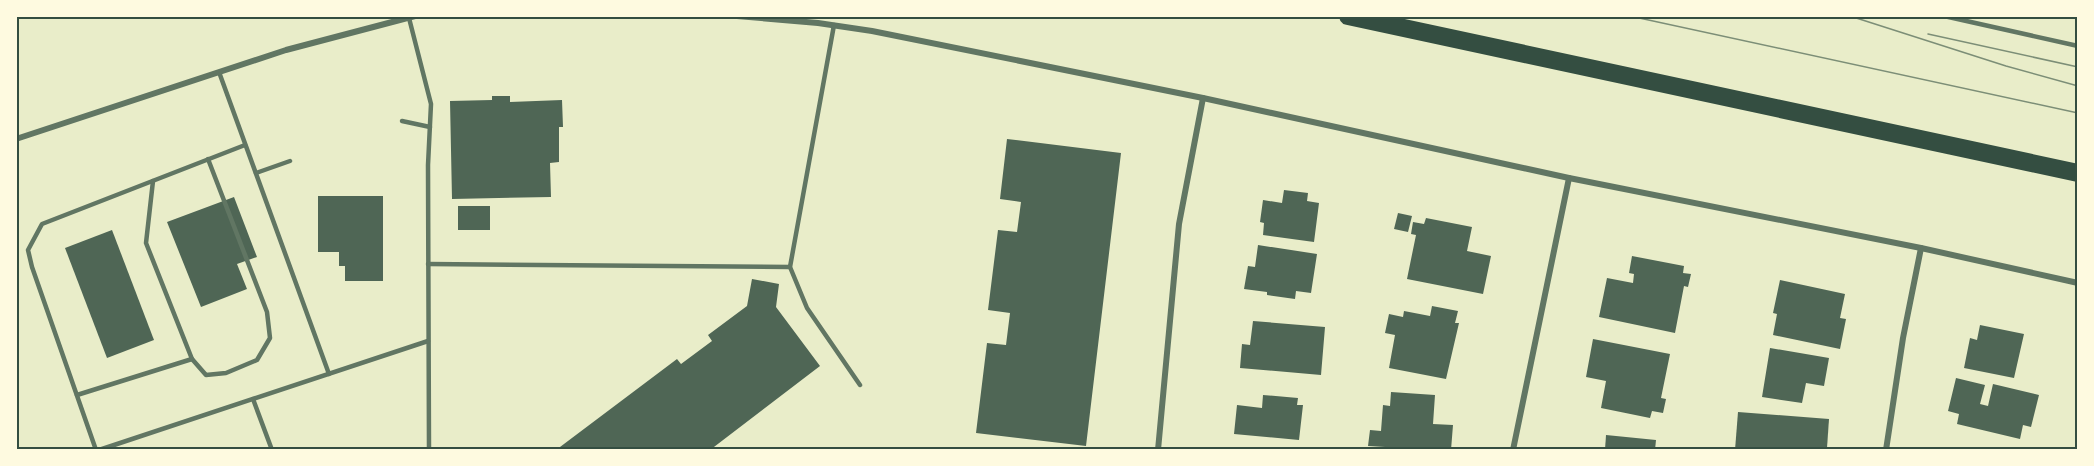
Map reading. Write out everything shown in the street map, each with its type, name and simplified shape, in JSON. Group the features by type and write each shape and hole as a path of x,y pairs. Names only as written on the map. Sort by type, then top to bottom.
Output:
{"highway":[{"path":"1348,16 2078,173"}],"street":[{"path":"737,16 834,25 1203,98 1569,178 1921,248 2078,283"},
{"path":"16,139 286,50 412,17"},
{"path":"1158,450 1179,224 1203,98"},
{"path":"1513,450 1569,178"},
{"path":"1886,450 1903,338 1921,248"}],"lane":[{"path":"1944,16 2078,46"},
{"path":"412,17 431,104 428,264 429,450"},
{"path":"834,25 790,267 807,308 860,385"},
{"path":"219,72 329,374"},
{"path":"402,121 430,127"},
{"path":"245,145 42,224 28,250 32,267 98,450 429,341"},
{"path":"153,181 146,243 192,359 206,375 226,373 257,360 270,338 267,312 208,159"},
{"path":"256,173 290,161"},
{"path":"428,264 790,267"},
{"path":"77,395 192,359"},
{"path":"253,399 272,450"}],"building":[{"path":"492,96 510,96 510,102 562,100 563,127 559,127 559,162 550,163 551,197 452,199 450,101 492,100"},
{"path":"1007,139 1121,153 1086,446 976,433 987,343 1006,345 1010,313 988,310 998,230 1017,232 1021,202 1000,199"},
{"path":"1284,190 1308,193 1307,201 1319,203 1314,242 1263,235 1264,223 1260,222 1263,200 1282,203"},
{"path":"318,196 383,196 383,281 345,281 345,266 339,266 339,252 318,252"},
{"path":"234,197 257,257 237,264 247,289 201,307 167,222"},
{"path":"458,206 490,206 490,230 458,230"},
{"path":"1398,213 1412,216 1408,232 1394,229"},
{"path":"1426,218 1472,227 1467,251 1491,256 1483,294 1407,279 1416,235 1411,234 1413,222 1424,224"},
{"path":"112,230 154,340 107,358 65,248"},
{"path":"1258,245 1317,254 1311,293 1296,291 1295,299 1244,289 1248,266 1255,267"},
{"path":"1632,256 1684,266 1683,273 1691,274 1688,287 1684,286 1675,333 1599,317 1607,278 1633,283 1634,274 1629,273"},
{"path":"752,279 779,284 776,307 820,366 710,450 556,450 677,359 681,364 712,341 708,335 747,306"},
{"path":"1780,280 1845,294 1840,318 1846,319 1840,349 1773,335 1777,314 1773,313"},
{"path":"1432,306 1458,311 1455,323 1459,323 1446,379 1389,368 1395,335 1385,333 1389,314 1403,317 1404,311 1430,316"},
{"path":"1253,321 1325,327 1321,375 1240,368 1242,344 1250,345"},
{"path":"1980,325 2024,334 2014,378 1964,368 1970,338 1977,340"},
{"path":"1593,339 1670,354 1661,398 1666,399 1663,413 1652,411 1650,418 1601,408 1606,381 1586,377"},
{"path":"1770,348 1829,358 1824,386 1806,383 1802,403 1762,397"},
{"path":"1956,378 1985,385 1980,404 1988,406 1993,384 2039,395 2031,427 2023,425 2020,439 1957,424 1959,414 1948,411"},
{"path":"1391,392 1435,395 1433,424 1453,425 1451,450 1385,450 1385,447 1368,446 1370,430 1381,431 1383,405 1390,406"},
{"path":"1263,395 1298,398 1297,405 1303,405 1299,440 1234,434 1237,405 1262,408"},
{"path":"1738,412 1829,419 1827,448 1735,450"},
{"path":"1606,435 1656,440 1655,450 1605,450"}],"tram line":[{"path":"1630,16 2078,113"},
{"path":"1850,16 2006,66 2078,86"},
{"path":"1928,34 2078,67"}]}
